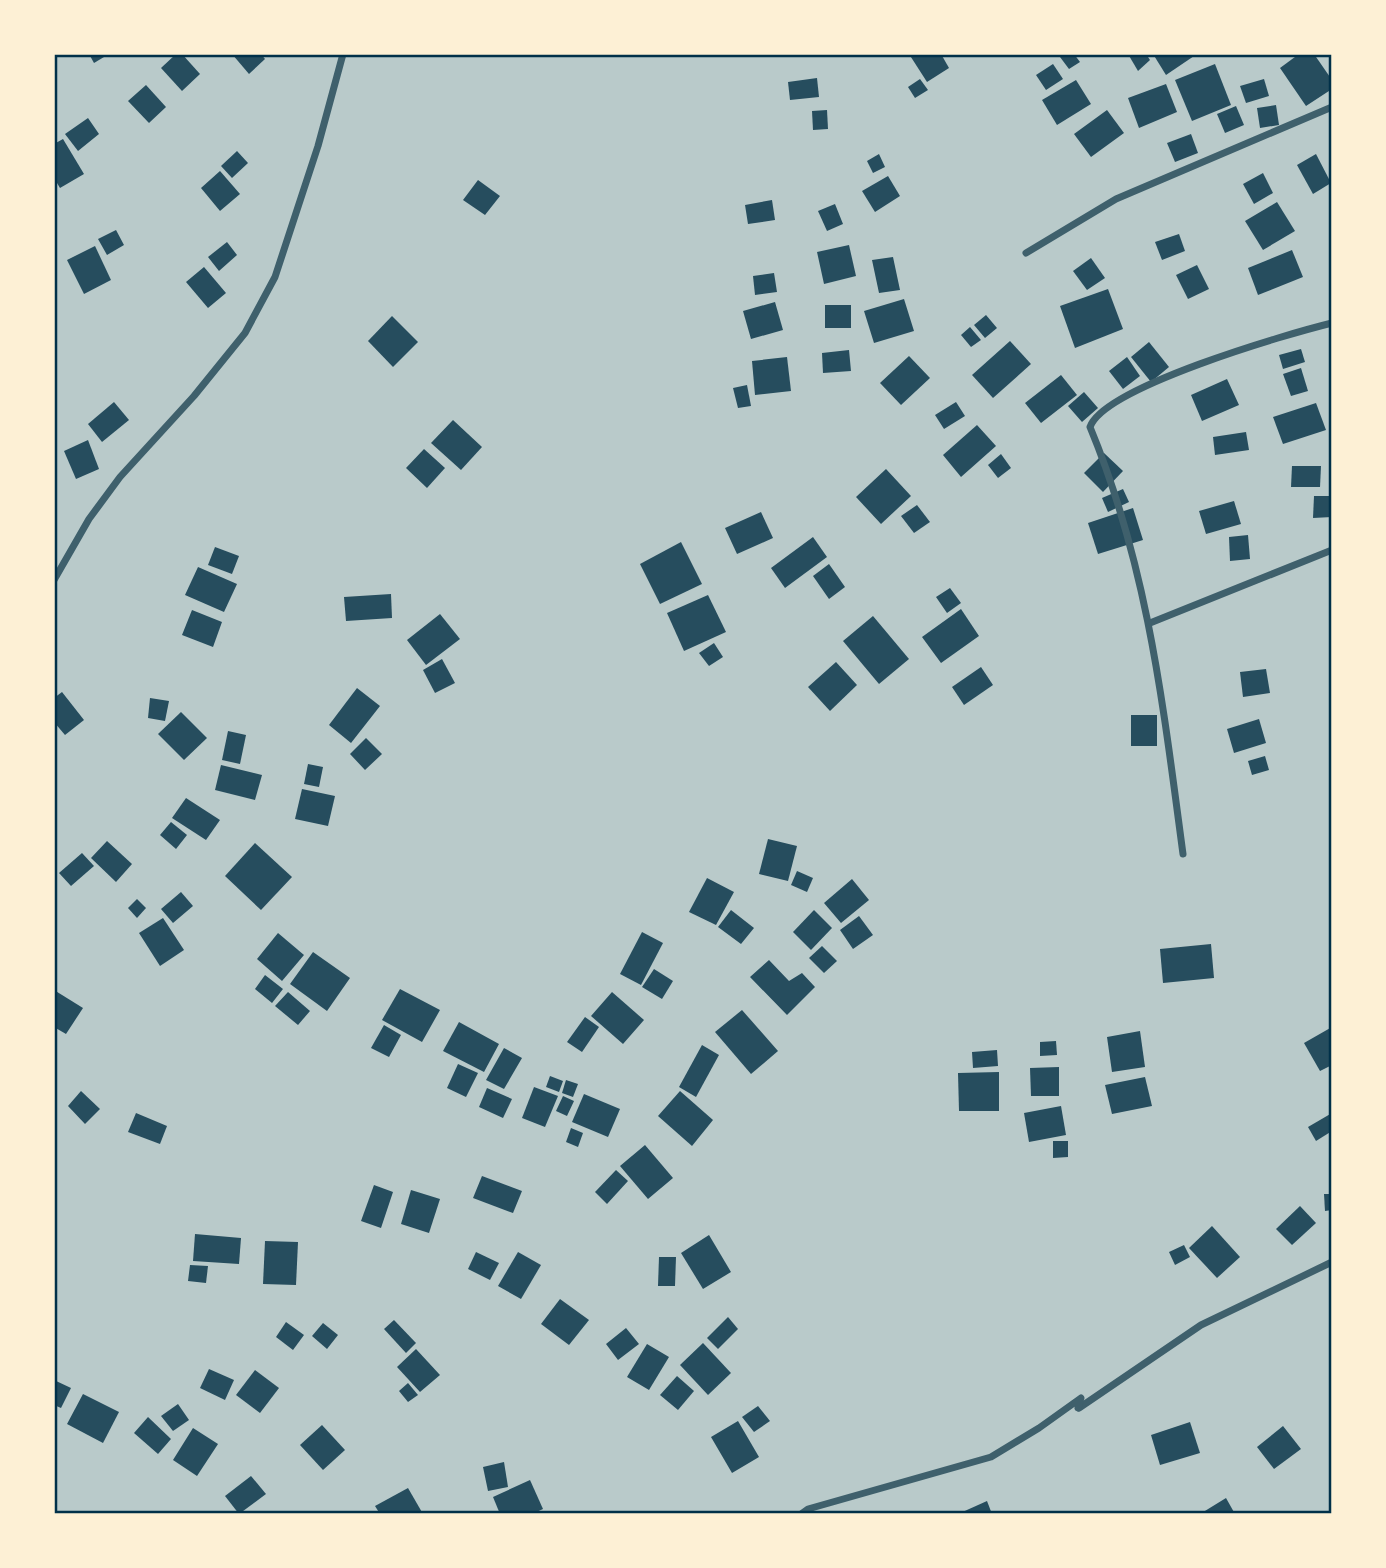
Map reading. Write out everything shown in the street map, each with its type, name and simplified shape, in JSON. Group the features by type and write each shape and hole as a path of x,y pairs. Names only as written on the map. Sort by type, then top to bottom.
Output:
{"street":[{"path":"54,580 89,519 120,477 194,396 245,332 275,277 318,146 343,54"},
{"path":"1026,253 1116,199 1332,107"},
{"path":"1183,854 1150,622 1126,521 1090,427 1094,418 1108,406 1160,378 1332,323"},
{"path":"1150,622 1332,550"},
{"path":"801,1514 821,1505 990,1457 1039,1428 1081,1398 1078,1408 1201,1325 1332,1262"}],"shaded area":[{"path":"54,54 1332,54 1332,1514 54,1514"}],"building":[{"path":"89,54 109,54 94,63"},
{"path":"176,54 182,54 200,74 182,91 161,68"},
{"path":"232,54 261,54 265,59 249,74"},
{"path":"909,54 941,54 949,68 927,82"},
{"path":"1074,54 1080,62 1069,69 1060,57"},
{"path":"1128,54 1146,54 1150,60 1138,71"},
{"path":"1153,54 1197,54 1166,75"},
{"path":"1299,54 1314,54 1332,80 1332,89 1306,106 1280,68"},
{"path":"1053,64 1063,79 1046,90 1036,75"},
{"path":"1215,64 1231,105 1192,121 1175,80"},
{"path":"817,78 819,97 790,100 788,82"},
{"path":"920,79 928,90 915,98 908,87"},
{"path":"1264,79 1269,96 1246,103 1240,86"},
{"path":"1076,80 1091,104 1057,125 1042,100"},
{"path":"1166,84 1177,112 1139,128 1128,98"},
{"path":"146,85 166,107 149,123 128,101"},
{"path":"1276,105 1279,125 1260,128 1257,108"},
{"path":"1236,106 1244,125 1225,133 1217,114"},
{"path":"827,110 828,129 813,130 812,111"},
{"path":"1107,110 1124,133 1091,157 1074,134"},
{"path":"88,118 99,134 78,151 65,134"},
{"path":"1191,134 1198,153 1175,162 1167,143"},
{"path":"63,139 84,174 60,188 54,178 54,144"},
{"path":"237,151 248,163 232,178 221,166"},
{"path":"879,154 885,167 873,173 867,161"},
{"path":"1316,154 1331,183 1313,194 1297,165"},
{"path":"220,171 240,194 220,211 201,188"},
{"path":"1263,173 1273,193 1254,204 1243,184"},
{"path":"888,176 900,196 875,212 862,191"},
{"path":"478,180 500,196 485,215 463,200"},
{"path":"772,200 775,220 748,224 745,205"},
{"path":"1277,202 1295,231 1263,250 1245,221"},
{"path":"835,204 843,224 827,231 818,211"},
{"path":"116,230 124,245 107,255 98,239"},
{"path":"1179,234 1185,251 1162,260 1155,242"},
{"path":"227,242 237,255 219,271 208,257"},
{"path":"849,245 856,276 824,284 817,252"},
{"path":"95,246 111,280 84,294 67,260"},
{"path":"1292,250 1303,277 1258,295 1248,268"},
{"path":"893,257 900,290 879,293 872,260"},
{"path":"1091,258 1105,278 1087,290 1073,271"},
{"path":"1197,265 1209,289 1188,299 1176,275"},
{"path":"204,267 226,293 208,308 186,282"},
{"path":"774,273 777,292 755,295 753,276"},
{"path":"1108,289 1123,329 1075,348 1060,306"},
{"path":"904,299 914,331 874,343 864,311"},
{"path":"775,302 783,330 751,339 743,311"},
{"path":"825,305 851,305 851,328 825,328"},
{"path":"986,315 997,328 985,338 974,325"},
{"path":"392,316 418,342 393,367 368,341"},
{"path":"970,327 981,340 971,347 961,335"},
{"path":"1010,341 1031,364 993,398 972,375"},
{"path":"1149,342 1169,367 1151,382 1131,357"},
{"path":"1301,349 1305,362 1283,369 1279,355"},
{"path":"849,350 851,371 823,373 822,353"},
{"path":"909,356 930,378 901,405 880,383"},
{"path":"787,357 791,391 755,395 752,361"},
{"path":"1127,357 1140,376 1123,389 1109,371"},
{"path":"1301,368 1308,391 1291,396 1283,374"},
{"path":"1061,375 1077,395 1041,423 1025,403"},
{"path":"1227,379 1239,405 1202,421 1191,395"},
{"path":"747,385 751,406 738,408 733,388"},
{"path":"1084,392 1098,408 1082,422 1068,406"},
{"path":"114,402 129,420 102,442 88,424"},
{"path":"956,402 965,416 944,429 935,415"},
{"path":"1316,403 1326,430 1283,444 1273,417"},
{"path":"453,420 482,447 461,470 431,443"},
{"path":"977,425 996,446 961,477 943,455"},
{"path":"1246,432 1249,450 1215,455 1213,437"},
{"path":"88,440 99,469 76,479 64,451"},
{"path":"424,449 445,468 427,488 406,468"},
{"path":"1104,453 1123,471 1103,492 1084,473"},
{"path":"1001,454 1011,468 998,478 988,465"},
{"path":"1292,466 1321,466 1320,487 1291,487"},
{"path":"886,469 911,496 881,524 856,497"},
{"path":"1123,489 1129,502 1108,512 1102,498"},
{"path":"1314,496 1332,496 1332,517 1313,518"},
{"path":"1234,501 1241,524 1206,534 1199,511"},
{"path":"917,505 930,522 914,533 901,516"},
{"path":"1133,508 1143,540 1098,554 1088,523"},
{"path":"761,512 773,538 737,554 725,528"},
{"path":"1248,535 1250,559 1230,561 1229,537"},
{"path":"813,537 827,557 785,588 771,568"},
{"path":"681,542 702,584 660,604 640,564"},
{"path":"215,547 239,556 232,574 208,565"},
{"path":"829,564 845,587 829,599 813,576"},
{"path":"198,567 237,584 224,612 185,595"},
{"path":"950,588 961,603 947,613 936,597"},
{"path":"391,594 392,618 346,621 344,597"},
{"path":"708,595 726,632 684,651 667,613"},
{"path":"961,609 979,636 941,663 922,637"},
{"path":"192,610 222,622 213,647 182,635"},
{"path":"440,614 460,639 426,665 407,640"},
{"path":"873,616 909,659 879,684 843,641"},
{"path":"714,643 723,657 709,666 699,653"},
{"path":"442,659 455,683 435,693 423,670"},
{"path":"836,662 857,685 830,711 808,687"},
{"path":"981,667 993,685 964,705 952,687"},
{"path":"1266,669 1270,693 1243,697 1240,672"},
{"path":"357,688 380,706 351,743 329,725"},
{"path":"62,692 84,720 65,735 54,722 54,698"},
{"path":"150,698 169,701 165,721 148,718"},
{"path":"181,712 207,738 184,760 158,734"},
{"path":"1131,715 1157,715 1157,746 1131,746"},
{"path":"1259,719 1266,743 1234,753 1227,729"},
{"path":"228,731 246,735 240,764 222,760"},
{"path":"366,738 382,754 365,770 350,754"},
{"path":"1265,756 1269,770 1252,775 1248,761"},
{"path":"308,764 323,767 319,787 304,784"},
{"path":"221,765 262,775 255,800 215,790"},
{"path":"302,789 335,796 328,826 295,819"},
{"path":"186,798 220,820 206,840 172,818"},
{"path":"171,822 187,835 176,849 160,835"},
{"path":"768,839 797,846 788,881 759,874"},
{"path":"107,841 132,864 116,882 91,858"},
{"path":"255,843 292,877 261,910 225,876"},
{"path":"82,853 94,866 71,886 59,873"},
{"path":"797,871 813,878 807,892 791,885"},
{"path":"707,878 734,892 716,925 689,912"},
{"path":"852,879 869,900 841,923 824,903"},
{"path":"181,892 193,906 173,923 161,909"},
{"path":"137,899 146,908 137,918 128,908"},
{"path":"731,910 754,928 741,944 718,927"},
{"path":"814,910 832,928 811,950 793,932"},
{"path":"859,916 873,935 853,949 840,930"},
{"path":"163,918 184,950 160,966 139,933"},
{"path":"642,932 663,943 641,985 620,974"},
{"path":"278,933 304,955 282,981 257,959"},
{"path":"1211,944 1214,978 1163,983 1160,949"},
{"path":"822,946 837,961 824,973 809,958"},
{"path":"313,952 350,978 327,1011 290,984"},
{"path":"769,960 789,981 802,973 815,987 787,1015 750,977"},
{"path":"654,969 673,981 662,999 642,987"},
{"path":"265,975 283,989 272,1003 255,989"},
{"path":"400,989 440,1010 422,1042 382,1020"},
{"path":"54,990 83,1008 66,1034 54,1027"},
{"path":"288,992 310,1011 298,1025 275,1006"},
{"path":"612,992 644,1020 623,1044 591,1016"},
{"path":"742,1010 778,1051 751,1074 715,1032"},
{"path":"585,1017 599,1027 582,1052 567,1042"},
{"path":"459,1022 499,1044 484,1072 443,1051"},
{"path":"384,1025 401,1035 389,1057 371,1048"},
{"path":"1332,1027 1332,1065 1320,1071 1304,1043"},
{"path":"1140,1031 1145,1067 1112,1072 1107,1037"},
{"path":"1056,1041 1057,1055 1040,1056 1040,1042"},
{"path":"702,1045 719,1055 696,1097 679,1087"},
{"path":"504,1048 522,1058 504,1089 486,1080"},
{"path":"997,1050 998,1066 973,1068 972,1052"},
{"path":"458,1064 478,1073 466,1097 447,1088"},
{"path":"1059,1067 1059,1096 1031,1096 1030,1068"},
{"path":"999,1072 999,1111 959,1111 958,1073"},
{"path":"550,1076 563,1081 559,1092 546,1087"},
{"path":"1145,1077 1152,1106 1112,1114 1105,1085"},
{"path":"566,1080 578,1084 573,1097 562,1093"},
{"path":"534,1087 558,1096 545,1127 522,1118"},
{"path":"487,1088 512,1099 503,1118 479,1107"},
{"path":"81,1091 100,1109 85,1124 68,1106"},
{"path":"680,1091 713,1120 692,1146 658,1116"},
{"path":"584,1094 620,1109 608,1137 572,1122"},
{"path":"563,1096 574,1101 567,1116 556,1111"},
{"path":"1061,1106 1066,1135 1029,1142 1024,1113"},
{"path":"136,1113 167,1126 160,1144 128,1132"},
{"path":"1332,1113 1332,1131 1316,1141 1308,1127"},
{"path":"571,1128 583,1133 578,1147 566,1142"},
{"path":"1053,1141 1068,1141 1068,1157 1053,1158"},
{"path":"645,1145 673,1178 648,1199 620,1166"},
{"path":"616,1170 628,1181 607,1204 595,1192"},
{"path":"482,1176 522,1191 513,1213 473,1198"},
{"path":"374,1185 393,1192 381,1228 361,1221"},
{"path":"411,1190 440,1199 429,1233 401,1224"},
{"path":"1324,1194 1332,1194 1332,1210 1325,1211"},
{"path":"1300,1206 1316,1223 1292,1245 1276,1229"},
{"path":"1212,1226 1240,1257 1217,1278 1189,1248"},
{"path":"195,1234 241,1238 239,1264 193,1261"},
{"path":"709,1235 731,1272 703,1289 681,1253"},
{"path":"265,1241 298,1242 296,1285 263,1284"},
{"path":"1184,1245 1190,1257 1175,1265 1169,1252"},
{"path":"476,1252 499,1263 490,1280 468,1269"},
{"path":"518,1252 541,1265 521,1299 498,1286"},
{"path":"659,1257 676,1257 675,1286 658,1286"},
{"path":"190,1265 208,1266 206,1283 188,1281"},
{"path":"560,1299 589,1320 569,1345 541,1324"},
{"path":"728,1317 738,1329 718,1349 707,1338"},
{"path":"394,1320 416,1343 406,1353 384,1329"},
{"path":"286,1322 304,1335 293,1350 276,1337"},
{"path":"323,1323 338,1335 327,1349 312,1336"},
{"path":"626,1328 639,1344 618,1360 606,1344"},
{"path":"703,1343 731,1373 708,1395 680,1365"},
{"path":"647,1344 669,1357 649,1390 627,1377"},
{"path":"416,1349 440,1375 420,1392 397,1367"},
{"path":"209,1369 234,1380 225,1400 200,1388"},
{"path":"255,1370 279,1388 260,1413 236,1395"},
{"path":"677,1376 694,1391 678,1410 660,1395"},
{"path":"54,1380 71,1388 61,1408 54,1405"},
{"path":"408,1383 418,1395 408,1402 399,1391"},
{"path":"83,1394 119,1412 103,1443 67,1424"},
{"path":"178,1404 189,1420 173,1431 161,1416"},
{"path":"758,1406 770,1421 754,1432 742,1417"},
{"path":"148,1417 171,1439 158,1454 134,1433"},
{"path":"738,1421 759,1457 732,1473 711,1437"},
{"path":"1190,1422 1200,1453 1160,1465 1151,1435"},
{"path":"322,1425 345,1450 323,1470 300,1445"},
{"path":"1283,1426 1301,1449 1274,1469 1257,1447"},
{"path":"193,1428 218,1444 197,1476 173,1460"},
{"path":"504,1462 508,1487 488,1491 483,1467"},
{"path":"251,1476 266,1494 239,1514 225,1496"},
{"path":"530,1480 543,1509 532,1514 500,1514 493,1497"},
{"path":"408,1488 423,1514 380,1514 375,1506"},
{"path":"1226,1498 1235,1514 1200,1514"},
{"path":"987,1501 992,1514 958,1514"}]}
